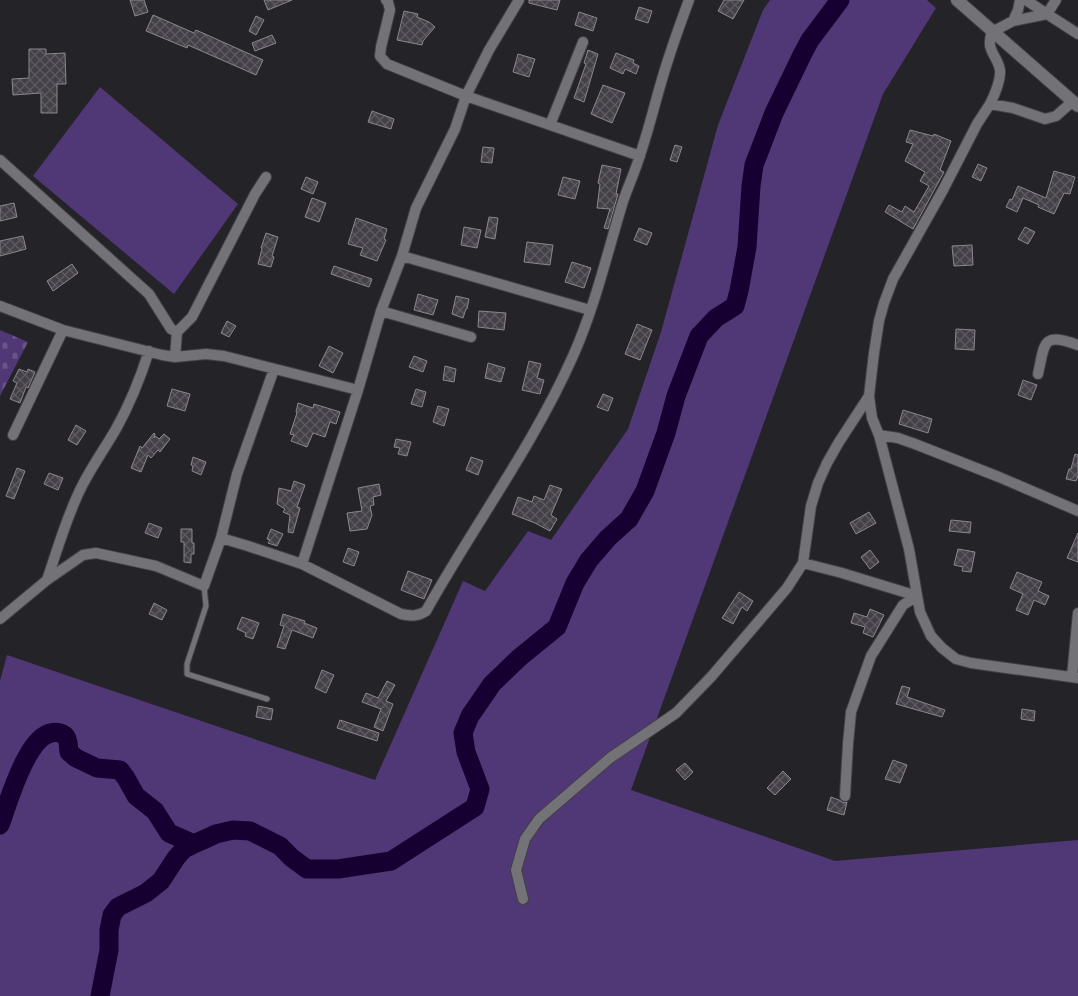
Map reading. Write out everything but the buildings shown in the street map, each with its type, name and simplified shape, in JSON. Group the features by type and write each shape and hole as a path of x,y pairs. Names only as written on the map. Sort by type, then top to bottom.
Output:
{"street":[{"path":"386,0 390,10 380,56 387,64 466,96 640,156"},
{"path":"302,564 358,390 381,311 402,256 416,208 452,136 466,96 489,50 519,0"},
{"path":"220,538 302,564 401,614 418,616 426,611 535,431 573,356 590,310 623,202 640,156 668,58 689,0"},
{"path":"957,0 1075,103 1056,116 1045,119 1012,108 990,104"},
{"path":"1013,21 1020,0"},
{"path":"1026,0 1078,34"},
{"path":"1056,0 1047,14 1013,21 992,32 990,45 999,66 1000,76 995,92 893,279 879,321 869,396 872,418 879,435 909,549 920,612 931,636 942,648 956,659 971,663 1075,677 1078,613"},
{"path":"550,125 582,42"},
{"path":"0,160 149,294 171,329 177,332"},
{"path":"175,357 177,332 192,317 255,194 266,177"},
{"path":"402,256 590,310"},
{"path":"0,306 62,330 149,351 175,357 206,354 224,356 358,390"},
{"path":"381,311 471,337"},
{"path":"13,435 62,330"},
{"path":"1038,374 1048,340 1059,339 1078,345"},
{"path":"47,580 64,530 82,487 130,402 140,380 149,351"},
{"path":"0,619 47,580 83,555 96,553 156,566 204,586 220,538 237,474 274,369"},
{"path":"522,899 516,870 525,839 539,819 610,758 676,713 712,677 787,588 803,563 811,506 818,483 839,442 869,396"},
{"path":"879,435 898,438 915,444 1078,511"},
{"path":"803,563 917,596"},
{"path":"845,796 851,712 871,656 903,605 917,596"}],"lane":[{"path":"204,586 206,606 187,664 187,674 267,699"}],"green space":[{"path":"770,0 927,0 936,8 883,94 631,790 835,861 1078,840 1078,996 0,996 0,681 7,655 375,780 463,581 485,591 528,531 551,540 628,429 661,332 718,125 763,10"},
{"path":"100,87 238,204 174,294 33,176"},
{"path":"0,330 28,342 0,396"}],"waterway":[{"path":"100,996 109,950 109,930 112,915 118,907 146,893 161,881 184,849 216,834 233,830 250,831 280,846 307,869 338,869 391,861 475,807 480,789 466,752 463,733 470,716 492,684 519,658 557,627 575,583 589,560 608,538 629,519 645,491 666,433 676,396 699,336 716,318 735,306 747,247 754,165 774,113 810,40 840,0"},
{"path":"0,825 21,768 34,746 50,733 60,733 67,738 69,752 76,758 97,768 120,770 136,796 155,811 169,833 194,844"}]}
